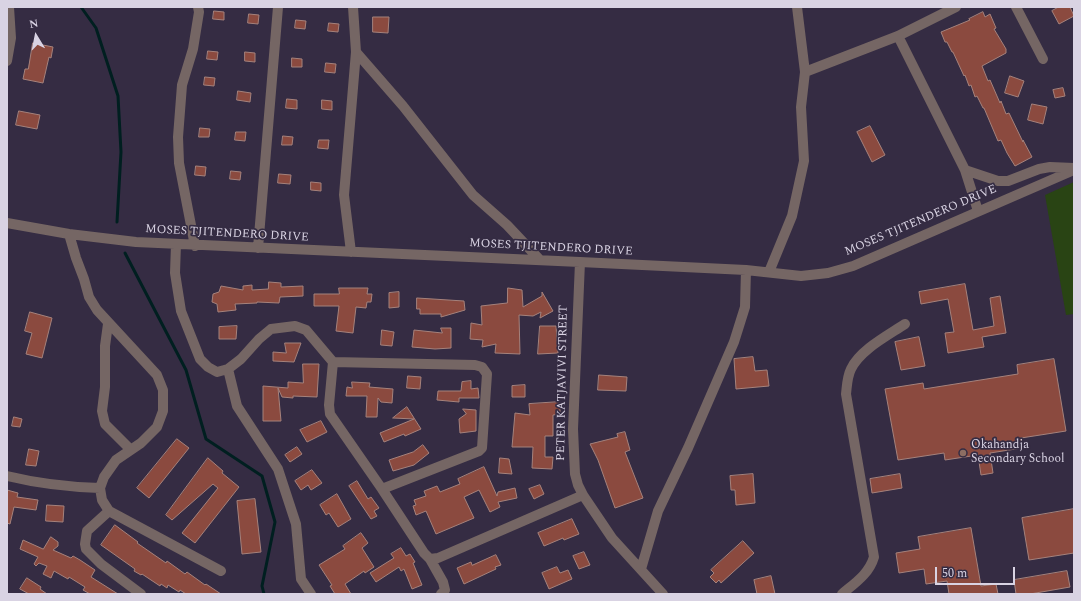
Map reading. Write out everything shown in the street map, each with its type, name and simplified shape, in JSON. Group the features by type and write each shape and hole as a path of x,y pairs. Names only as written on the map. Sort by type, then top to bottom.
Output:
{"street":[{"path":"7,60 11,38 9,7"},
{"path":"194,246 179,163 178,137 182,85 193,49 199,12 198,7"},
{"path":"258,248 278,7"},
{"path":"351,252 344,195 356,52 353,7"},
{"path":"769,272 792,216 804,161 801,107 805,72 797,7"},
{"path":"805,72 898,36 956,7"},
{"path":"1016,7 1043,59"},
{"path":"898,36 965,170 978,211"},
{"path":"356,52 403,106 473,195 507,225 540,260"},
{"path":"965,170 998,181 1008,181 1039,169 1050,167 1074,169"},
{"name":"MOSES TJITENDERO DRIVE","path":"7,223 69,234 136,242 194,246 746,270 801,276 828,273 853,266 1074,169"},
{"path":"69,234 89,297 108,324 157,375 164,390 163,411 157,427 141,443 116,460 104,478 100,488 102,500 109,511 221,571"},
{"path":"176,244 175,273 181,311 200,359 208,367 217,372 228,369 241,359 259,339 271,329 295,326 306,330 333,362 329,405 330,414 424,553 430,559 443,582 445,590 441,594"},
{"name":"PETER KATJAVIVI STREET","path":"580,262 573,429 575,474 583,495 612,538 663,594"},
{"path":"640,569 658,511 688,448 734,342 745,307 746,270"},
{"path":"108,324 105,346 105,387 102,411 105,424 131,450"},
{"path":"842,594 861,577 871,564 874,557 846,394 847,384 851,369 865,351 904,324"},
{"path":"333,362 475,365 482,367 487,374 482,448 479,451 382,489"},
{"path":"228,369 237,406 278,469 296,524 301,579 312,594"},
{"path":"7,476 39,484 100,488"},
{"path":"430,559 438,558 583,495"},
{"path":"109,511 87,531 85,544 86,549 101,564 141,594"}],"green space":[{"path":"1074,182 1074,314 1066,315 1045,195"}],"building":[{"path":"1059,7 1070,7 1074,16 1059,24 1052,11"},
{"path":"214,11 224,12 224,20 213,19"},
{"path":"983,12 985,17 990,14 996,28 994,29 1006,49 1006,53 982,66 1000,103 1001,101 1006,114 1009,113 1032,157 1015,166 1001,140 998,141 984,108 977,96 975,97 971,85 969,86 965,75 964,76 953,52 947,42 945,42 941,32 970,20 969,19"},
{"path":"249,14 259,15 258,24 248,23"},
{"path":"373,17 389,17 388,33 373,32"},
{"path":"296,20 306,21 305,29 295,28"},
{"path":"329,23 339,24 338,32 328,31"},
{"path":"33,43 53,47 43,83 23,79 25,69 28,69"},
{"path":"208,51 218,52 217,60 207,59"},
{"path":"245,52 255,53 255,62 245,61"},
{"path":"292,58 302,59 302,67 292,67"},
{"path":"326,63 336,64 335,73 325,72"},
{"path":"1010,76 1024,81 1018,97 1005,93"},
{"path":"205,77 215,78 214,86 204,85"},
{"path":"1063,88 1065,96 1055,98 1053,90"},
{"path":"238,91 251,93 250,102 237,100"},
{"path":"287,99 297,100 297,109 286,108"},
{"path":"322,100 332,101 332,110 322,109"},
{"path":"1032,104 1047,107 1043,124 1028,120"},
{"path":"19,111 40,115 37,129 16,125"},
{"path":"870,126 885,155 872,162 857,132"},
{"path":"200,128 210,129 209,137 199,137"},
{"path":"236,132 246,132 245,141 235,140"},
{"path":"283,136 293,137 292,145 282,145"},
{"path":"319,140 329,140 328,149 318,148"},
{"path":"196,166 206,167 205,176 195,175"},
{"path":"231,171 241,172 240,180 230,179"},
{"path":"279,174 291,175 290,184 278,183"},
{"path":"311,182 321,183 321,191 311,190"},
{"path":"269,282 281,283 281,287 303,286 303,296 280,297 279,303 257,302 235,304 236,310 218,312 217,304 212,302 213,294 219,292 221,286 243,290 243,286 252,285 252,290 268,289"},
{"path":"965,284 973,330 994,326 990,298 1000,296 1006,333 982,337 984,347 948,353 945,333 954,332 948,299 921,304 919,292"},
{"path":"339,288 368,288 367,294 372,294 371,302 367,302 366,308 356,307 353,333 336,331 339,306 314,306 314,294 339,294"},
{"path":"508,288 522,290 523,307 542,296 542,292 553,311 540,318 541,312 533,316 519,315 520,354 495,353 496,344 482,347 483,340 470,339 471,323 482,325 481,306 507,303"},
{"path":"399,292 399,307 389,308 389,293"},
{"path":"417,298 464,301 465,310 441,317 441,314 420,314 420,309 417,309"},
{"path":"30,312 52,318 42,358 26,354 32,333 25,331"},
{"path":"237,326 236,339 219,339 219,327"},
{"path":"540,326 556,326 558,353 538,354"},
{"path":"441,328 451,328 451,348 435,349 412,347 414,330 442,333"},
{"path":"382,330 394,332 392,346 381,345"},
{"path":"919,337 925,366 901,370 895,342"},
{"path":"285,343 301,343 294,362 273,361 273,352 286,353"},
{"path":"753,357 755,371 767,370 769,386 736,389 734,359"},
{"path":"1054,359 1066,431 1021,438 1022,448 990,453 993,473 981,475 978,455 945,460 944,453 898,460 885,389 923,383 924,389 1018,374 1017,365"},
{"path":"303,364 319,364 317,397 282,397 278,388 281,421 263,421 263,386 288,388 288,382 303,383"},
{"path":"599,375 627,377 626,391 598,390"},
{"path":"408,376 421,377 420,389 407,388"},
{"path":"471,381 471,389 478,388 479,398 459,398 459,402 437,400 438,391 461,391 462,382"},
{"path":"352,382 370,383 369,387 393,389 392,403 381,402 378,398 377,417 366,417 367,396 346,396 347,387 352,388"},
{"path":"525,385 525,397 512,397 512,386"},
{"path":"560,402 560,414 553,415 553,436 545,436 545,457 553,457 552,469 532,468 533,447 512,447 515,413 530,415 529,404"},
{"path":"407,407 421,429 405,436 404,434 384,442 380,433 414,419 393,418"},
{"path":"463,409 476,410 476,431 460,433 459,419 466,414"},
{"path":"14,417 22,419 20,427 12,426"},
{"path":"321,421 327,432 307,442 300,430"},
{"path":"625,432 630,450 625,452 643,498 615,508 598,460 590,444 618,437 617,434"},
{"path":"177,439 189,448 149,498 137,488"},
{"path":"423,445 429,453 414,465 393,471 389,460 413,452"},
{"path":"297,447 302,454 290,462 285,455"},
{"path":"29,449 39,451 36,466 26,465"},
{"path":"208,458 223,471 222,473 239,487 195,543 182,533 218,488 213,484 172,520 166,515"},
{"path":"500,458 509,459 512,474 499,473"},
{"path":"484,467 497,496 498,492 515,488 517,498 498,502 500,507 490,512 479,490 464,497 474,518 436,534 426,511 416,515 413,506 416,505 414,500 426,496 424,491 437,486 440,492 460,484 458,479"},
{"path":"312,470 322,483 311,490 308,485 301,490 295,481"},
{"path":"753,474 755,503 736,505 735,490 731,490 730,476"},
{"path":"900,474 902,488 872,493 870,479"},
{"path":"357,481 368,499 371,497 379,508 374,511 377,516 371,519 349,486"},
{"path":"540,485 544,494 534,499 529,489"},
{"path":"7,490 18,493 17,497 38,500 36,510 14,507 10,524 7,523"},
{"path":"337,494 351,519 338,527 329,513 326,515 320,505"},
{"path":"255,499 261,552 242,554 237,501"},
{"path":"47,505 64,506 63,522 46,521"},
{"path":"1074,509 1074,553 1029,560 1022,518"},
{"path":"572,519 579,534 564,540 563,538 544,546 538,533"},
{"path":"115,525 138,542 137,543 166,563 167,561 185,574 187,572 221,594 186,594 180,590 179,592 168,585 167,588 161,584 160,586 142,574 141,575 134,571 135,569 101,545"},
{"path":"971,528 981,586 996,584 998,594 949,594 947,581 926,584 924,569 899,573 896,553 920,549 918,537"},
{"path":"361,533 368,543 362,548 374,567 365,573 364,571 345,584 351,594 335,594 330,586 332,585 319,565 345,549 343,546"},
{"path":"51,537 58,542 58,546 53,550 71,558 73,556 95,570 91,577 118,594 90,594 83,590 85,587 69,577 68,579 54,571 51,578 43,574 47,566 39,563 36,566 34,564 38,557 20,549 23,540 43,549"},
{"path":"743,541 754,553 721,583 719,580 716,583 710,577 714,573 711,570"},
{"path":"401,548 406,556 410,554 415,562 413,563 422,585 412,589 404,569 401,571 399,567 376,582 370,573 394,558 391,554"},
{"path":"584,552 590,565 579,569 573,556"},
{"path":"496,555 501,565 495,567 496,569 464,584 457,568 471,562 472,565"},
{"path":"557,567 560,573 568,570 572,579 549,589 542,573"},
{"path":"1067,571 1070,587 1030,594 1016,594 1014,580"},
{"path":"771,576 775,594 757,594 754,580"},
{"path":"27,578 41,587 40,589 47,594 29,594 20,589"}],"waterway":[{"path":"81,7 96,28 118,96 121,152 117,222"},
{"path":"125,253 186,370 206,439 262,476 275,522 262,586 264,594"}],"place":[{"name":"Okahandja Secondary School","path":"963,453"}]}
